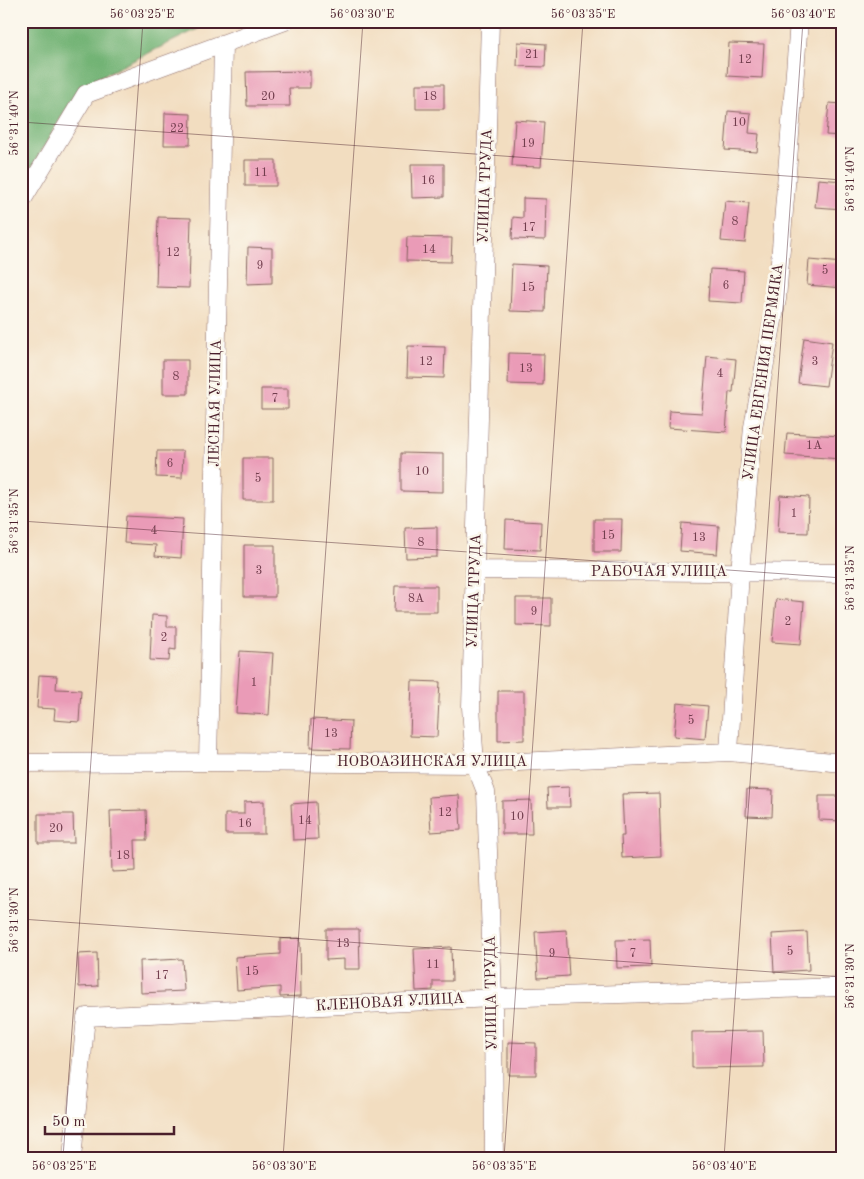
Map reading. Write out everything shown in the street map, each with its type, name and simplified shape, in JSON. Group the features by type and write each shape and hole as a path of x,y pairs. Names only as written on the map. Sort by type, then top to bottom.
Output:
{"street":[{"path":"21,202 86,94 284,21"},
{"name":"УЛИЦА ТРУДА","path":"490,21 471,707 475,764 486,792 494,1158"},
{"name":"УЛИЦА ЕВГЕНИЯ ПЕРМЯКА","path":"729,752 740,572 753,427 776,299 799,21"},
{"name":"ЛЕСНАЯ УЛИЦА","path":"208,762 224,44"},
{"name":"РАБОЧАЯ УЛИЦА","path":"475,570 843,573"},
{"name":"НОВОАЗИНСКАЯ УЛИЦА","path":"21,763 475,764 729,752 843,764"},
{"name":"КЛЕНОВАЯ УЛИЦА","path":"72,1158 86,1017 492,998 843,986"}],"green space":[{"path":"21,21 214,21 79,87 21,186"}],"building":[{"path":"518,42 546,44 545,67 517,66"},
{"path":"729,43 764,44 762,78 727,76"},
{"path":"310,71 310,88 289,88 290,106 247,106 246,72"},
{"path":"416,84 444,84 444,109 416,109"},
{"path":"829,103 843,104 843,136 826,135"},
{"path":"728,111 751,113 749,133 759,134 757,152 725,150"},
{"path":"165,113 191,114 190,145 164,145"},
{"path":"515,120 544,122 541,167 512,166"},
{"path":"245,160 276,160 276,186 245,186"},
{"path":"411,164 444,164 444,197 412,198"},
{"path":"818,179 843,181 843,209 815,207"},
{"path":"523,198 546,199 545,240 512,239 513,217 523,218"},
{"path":"725,201 749,203 745,243 721,241"},
{"path":"158,217 191,218 189,288 156,287"},
{"path":"407,237 452,238 451,262 406,261"},
{"path":"248,247 272,248 272,283 247,284"},
{"path":"809,260 843,263 842,288 807,285"},
{"path":"512,264 547,266 545,312 510,311"},
{"path":"710,269 744,271 742,303 708,301"},
{"path":"804,338 832,342 826,386 798,383"},
{"path":"408,346 445,347 444,378 407,377"},
{"path":"509,353 544,354 543,385 508,384"},
{"path":"707,356 736,359 733,392 729,392 726,432 668,428 669,411 702,413"},
{"path":"163,360 188,360 188,394 163,394"},
{"path":"261,389 288,389 288,409 261,409"},
{"path":"787,433 842,436 841,459 785,455"},
{"path":"157,451 183,451 182,478 156,477"},
{"path":"401,453 443,454 443,492 401,491"},
{"path":"243,458 273,458 273,500 243,500"},
{"path":"780,495 809,497 808,533 778,532"},
{"path":"126,516 183,519 181,558 155,556 156,545 124,543"},
{"path":"594,519 622,519 621,552 594,552"},
{"path":"506,520 541,522 540,550 505,549"},
{"path":"682,523 719,526 717,554 680,551"},
{"path":"437,527 437,557 406,558 405,528"},
{"path":"244,545 275,545 275,597 244,597"},
{"path":"395,586 437,586 437,612 394,612"},
{"path":"516,598 551,598 551,626 516,625"},
{"path":"776,599 804,602 801,644 772,642"},
{"path":"152,615 167,616 167,627 176,627 176,650 170,649 169,661 150,660"},
{"path":"240,651 273,653 269,715 236,713"},
{"path":"39,675 57,676 56,689 81,690 79,722 54,720 55,709 37,708"},
{"path":"412,681 440,682 437,737 410,736"},
{"path":"498,691 524,691 524,740 498,741"},
{"path":"677,703 708,706 705,739 674,736"},
{"path":"311,719 351,721 350,749 310,748"},
{"path":"569,787 570,807 548,807 547,788"},
{"path":"747,789 773,790 772,817 746,816"},
{"path":"659,793 661,856 622,858 621,836 624,836 622,794"},
{"path":"459,795 461,830 431,832 429,797"},
{"path":"819,796 843,796 843,821 819,820"},
{"path":"531,800 532,834 502,834 502,801"},
{"path":"264,801 264,834 225,834 225,814 244,814 244,802"},
{"path":"316,802 318,839 293,840 291,804"},
{"path":"146,810 147,840 135,840 136,871 112,872 110,811"},
{"path":"38,814 73,814 74,843 38,843"},
{"path":"326,929 359,929 360,969 344,969 344,959 326,960"},
{"path":"566,930 569,976 538,978 535,932"},
{"path":"807,932 809,970 774,972 772,934"},
{"path":"300,938 301,996 280,997 280,987 237,990 235,957 280,954 280,939"},
{"path":"650,939 651,967 617,968 616,940"},
{"path":"451,947 452,981 433,981 433,990 416,991 414,949"},
{"path":"97,953 98,986 79,987 78,954"},
{"path":"182,959 184,991 141,993 140,961"},
{"path":"763,1031 764,1067 692,1068 692,1032"},
{"path":"508,1042 536,1043 536,1075 508,1075"}],"waterway":[{"path":"21,28 30,21"}]}
